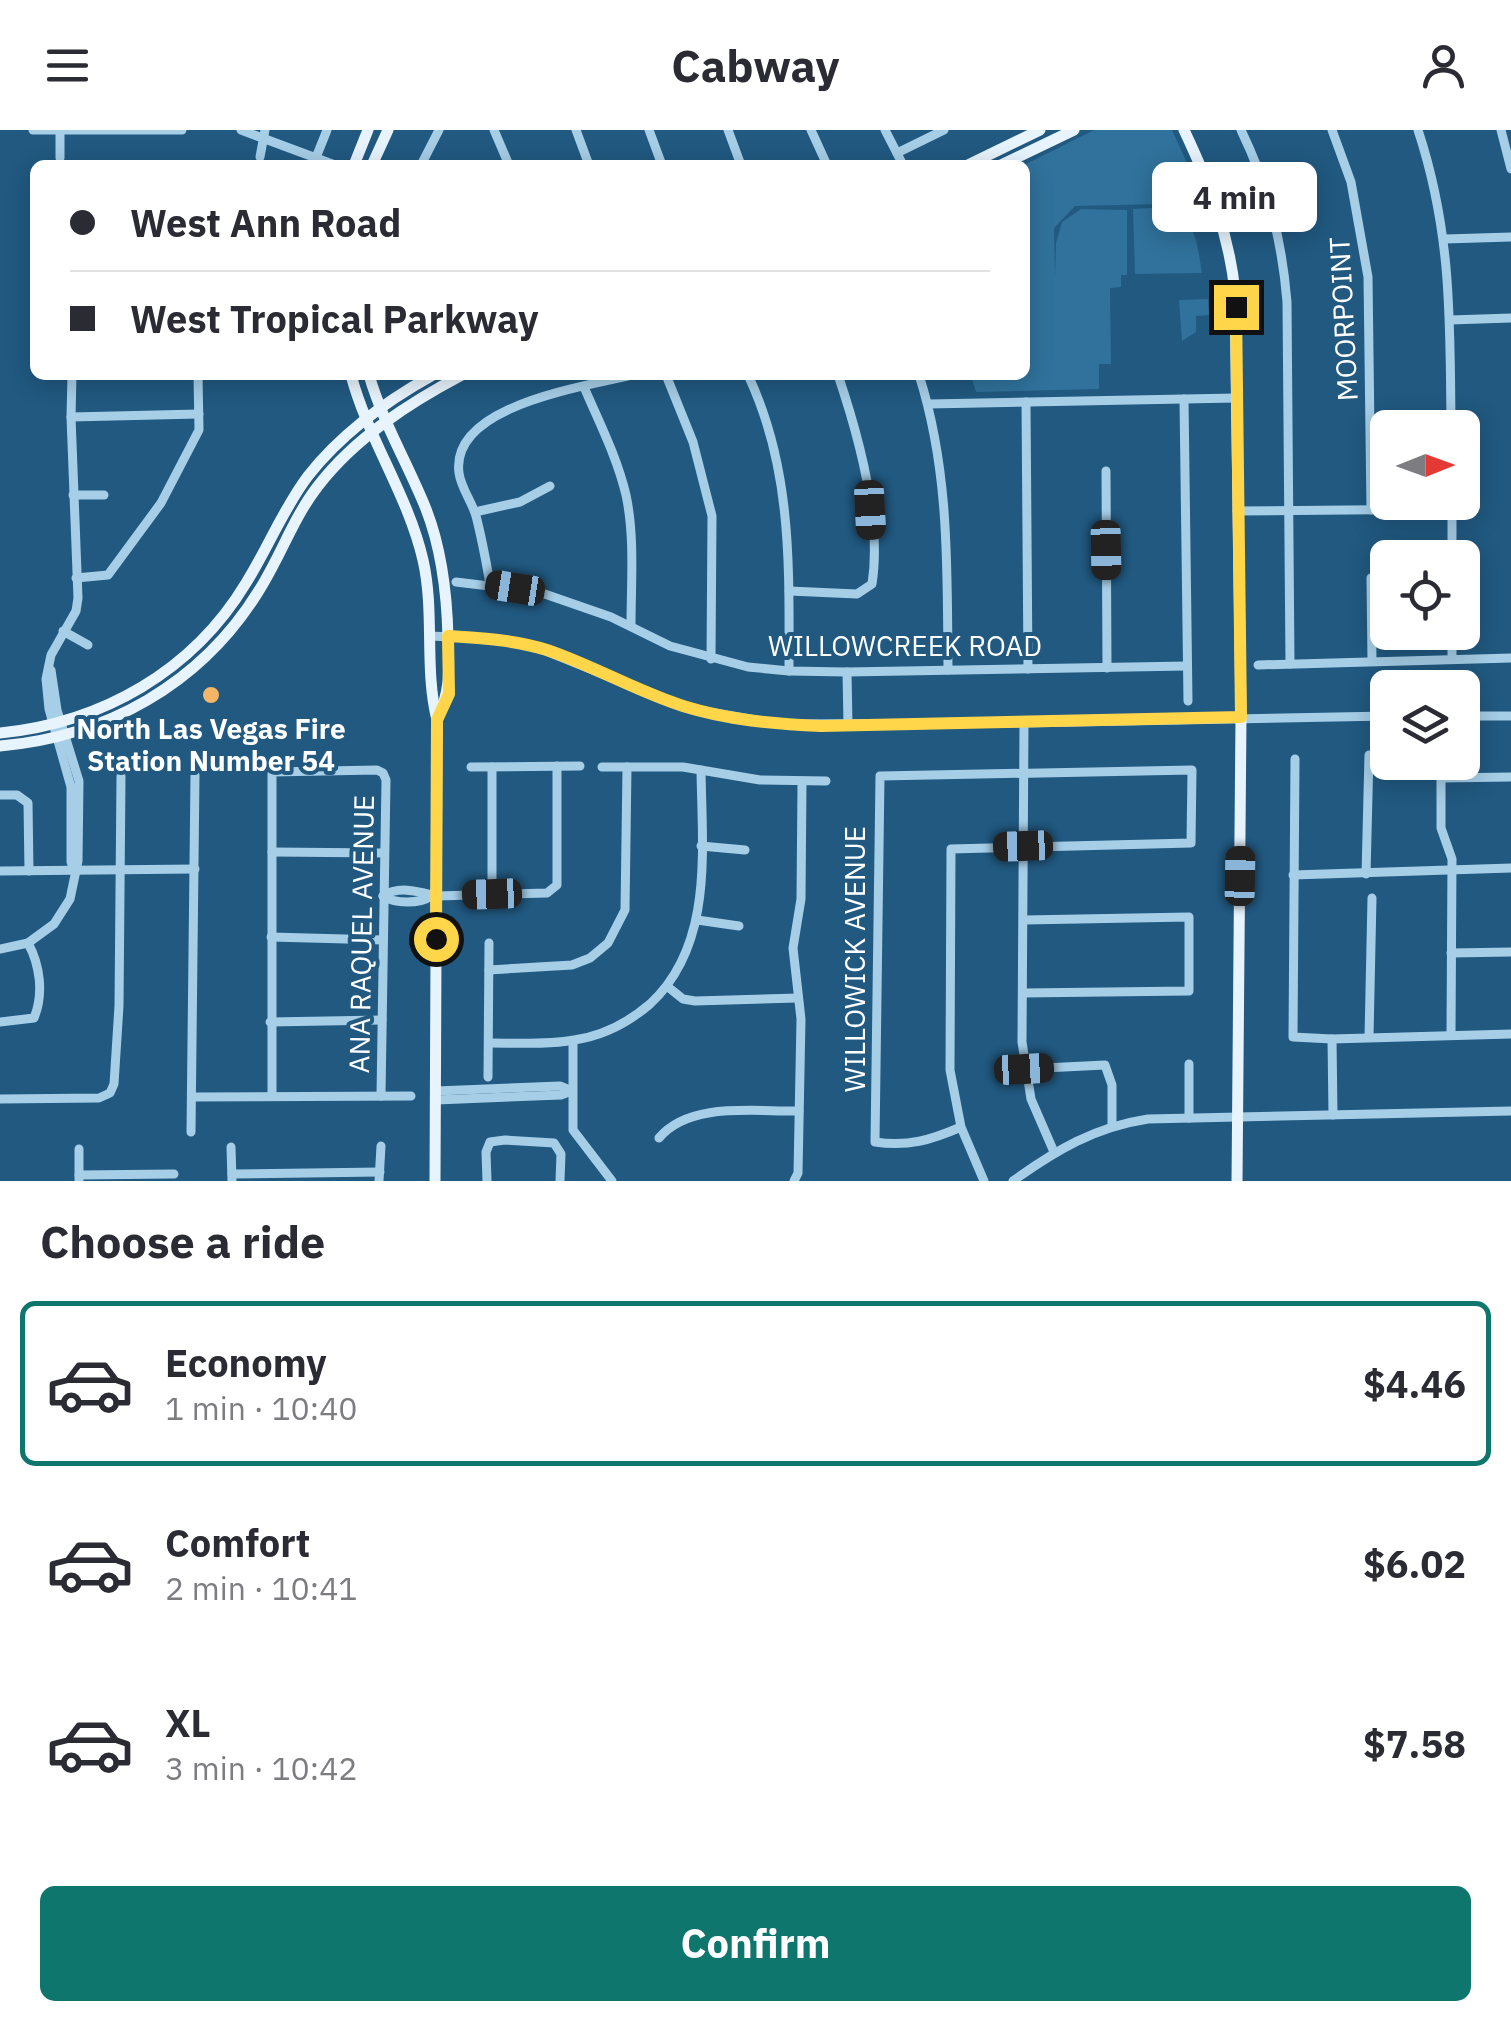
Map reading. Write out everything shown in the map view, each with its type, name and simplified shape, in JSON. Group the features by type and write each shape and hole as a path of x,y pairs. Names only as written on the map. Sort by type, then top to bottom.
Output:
{"main road":[{"path":"356,160 368,130"},
{"path":"374,160 388,130"},
{"path":"978,160 1040,130"},
{"path":"1011,160 1074,130"},
{"path":"1184,130 1210,186 1232,264 1241,717 1237,1181"},
{"path":"352,380 364,419 416,534 427,582 432,697 437,720 435,1181"},
{"path":"371,380 385,423 433,530 446,593 449,694 437,720"},
{"path":"0,733 59,730 131,694 182,659 221,620 316,467 364,419 425,380"},
{"path":"0,746 124,714 184,676 231,631 256,596 321,482 385,423 454,380"},
{"path":"278,556 279,537 294,498"},
{"path":"256,596 255,586 268,559 264,550"}],"street":[{"path":"33,130 182,130"},
{"path":"240,130 264,134 310,160"},
{"path":"315,160 327,130"},
{"path":"424,160 439,130"},
{"path":"494,130 507,160"},
{"path":"576,130 587,160"},
{"path":"649,130 660,160"},
{"path":"728,130 739,160"},
{"path":"811,130 825,160"},
{"path":"885,130 900,160"},
{"path":"897,153 944,130"},
{"path":"1241,130 1268,192 1284,262 1290,664"},
{"name":"MOORPOINT","path":"1332,130 1351,182 1368,277 1370,432"},
{"path":"1418,130 1445,239 1451,410"},
{"path":"1501,130 1511,170"},
{"path":"60,158 66,131"},
{"path":"260,157 264,134"},
{"path":"1445,239 1511,237"},
{"path":"1450,320 1511,318"},
{"path":"0,949 28,943 44,934 64,912 74,870 70,862 70,778 50,670 51,655 76,611 72,380"},
{"path":"76,578 108,575 161,503 200,430 198,380"},
{"path":"490,584 475,512 462,483 462,448 472,432 504,412 612,380"},
{"path":"668,380 692,442 712,516 712,658"},
{"path":"750,380 772,434 783,481 788,522 789,672"},
{"path":"789,591 857,594 868,590 873,578 870,510 862,460 839,380"},
{"path":"921,380 946,514 948,670"},
{"path":"584,387 617,464 626,497 631,530 631,626"},
{"path":"928,404 1236,398"},
{"path":"1184,399 1188,700"},
{"path":"1026,402 1028,669"},
{"path":"70,417 199,414"},
{"path":"1106,471 1107,668"},
{"path":"475,512 520,502 550,486"},
{"path":"73,495 104,495"},
{"path":"1237,511 1370,510"},
{"name":"WILLOWCREEK ROAD","path":"456,582 539,592 579,604 670,646 789,672 1188,666"},
{"path":"64,631 88,644"},
{"path":"430,636 495,639 536,647 650,694 708,713 768,723 1370,716"},
{"path":"1372,650 1372,662"},
{"path":"1452,650 1452,659"},
{"path":"1258,665 1511,658"},
{"path":"847,672 848,725"},
{"path":"1480,716 1511,716"},
{"path":"1024,723 1024,1069 1040,1125 1054,1152"},
{"path":"1366,874 1369,755"},
{"path":"1295,759 1293,1037 1511,1034"},
{"path":"492,766 492,894"},
{"path":"383,896 390,901 424,901 434,896 554,890 558,766"},
{"path":"471,767 580,766"},
{"path":"602,767 683,767 760,780 826,781"},
{"path":"489,970 572,965 590,958 608,944 625,910 627,767"},
{"path":"489,1043 573,1041 625,1022 668,987 689,949 697,920 702,770"},
{"path":"984,1181 960,1127 952,1096 951,848 1191,844 1192,770 1024,772"},
{"name":"ANA RAQUEL AVENUE","path":"272,852 272,772 383,773 386,780 381,1096"},
{"name":"WILLOWICK AVENUE","path":"960,1127 928,1141 898,1146 876,1142 880,776 1024,772"},
{"path":"192,1132 195,774"},
{"path":"0,1100 100,1098 114,1084 119,1006 121,776"},
{"path":"1480,777 1511,777"},
{"path":"1441,780 1441,828 1452,858 1451,1034"},
{"path":"795,1181 799,1111 798,998 793,948 801,899 802,782"},
{"path":"0,794 25,798 30,810 30,871"},
{"path":"701,846 745,850"},
{"path":"272,1096 272,852 383,853"},
{"path":"1293,875 1511,868"},
{"path":"0,872 195,869"},
{"path":"1369,1037 1372,898"},
{"path":"1024,920 1189,917 1189,992 1024,993"},
{"path":"697,920 739,926"},
{"path":"271,937 384,940"},
{"path":"0,1022 34,1018 38,1008 39,972 28,943"},
{"path":"488,1077 490,943"},
{"path":"1450,953 1511,952"},
{"path":"668,987 683,999 695,1001 798,998"},
{"path":"270,1022 382,1020"},
{"path":"1332,1039 1333,1114"},
{"path":"573,1041 573,1130 612,1181"},
{"path":"1189,1064 1189,1118"},
{"path":"1024,1069 1105,1065 1112,1084 1112,1126"},
{"path":"436,1095 560,1086 572,1090"},
{"path":"192,1097 411,1096"},
{"path":"659,1138 668,1127 690,1117 799,1111"},
{"path":"1013,1181 1054,1152 1112,1126 1148,1119 1511,1111"},
{"path":"487,1181 486,1152 490,1142 548,1141 557,1145 561,1154 560,1181"},
{"path":"231,1147 232,1178 380,1177 381,1146"},
{"path":"79,1149 79,1178 152,1178 174,1174"}],"shaded area":[{"path":"1094,130 1172,130 1205,203 1075,206 1054,228 1055,277 1056,243 1062,222 1081,209 1127,210 1127,275 1121,275 1121,287 1110,288 1111,364 1099,364 1099,389 976,392 972,380 1030,380 1030,162"},
{"path":"1152,208 1186,222 1195,237 1202,273 1135,274 1133,209"},
{"path":"1208,299 1209,315 1196,316 1196,332 1182,341 1179,300"}],"place":[{"name":"North Las Vegas Fire Station Number 54","path":"211,695"}],"route":[{"path":"436,939 437,720 449,694 448,636 536,647 687,708 756,722 821,726 1241,717 1236,307"}]}
